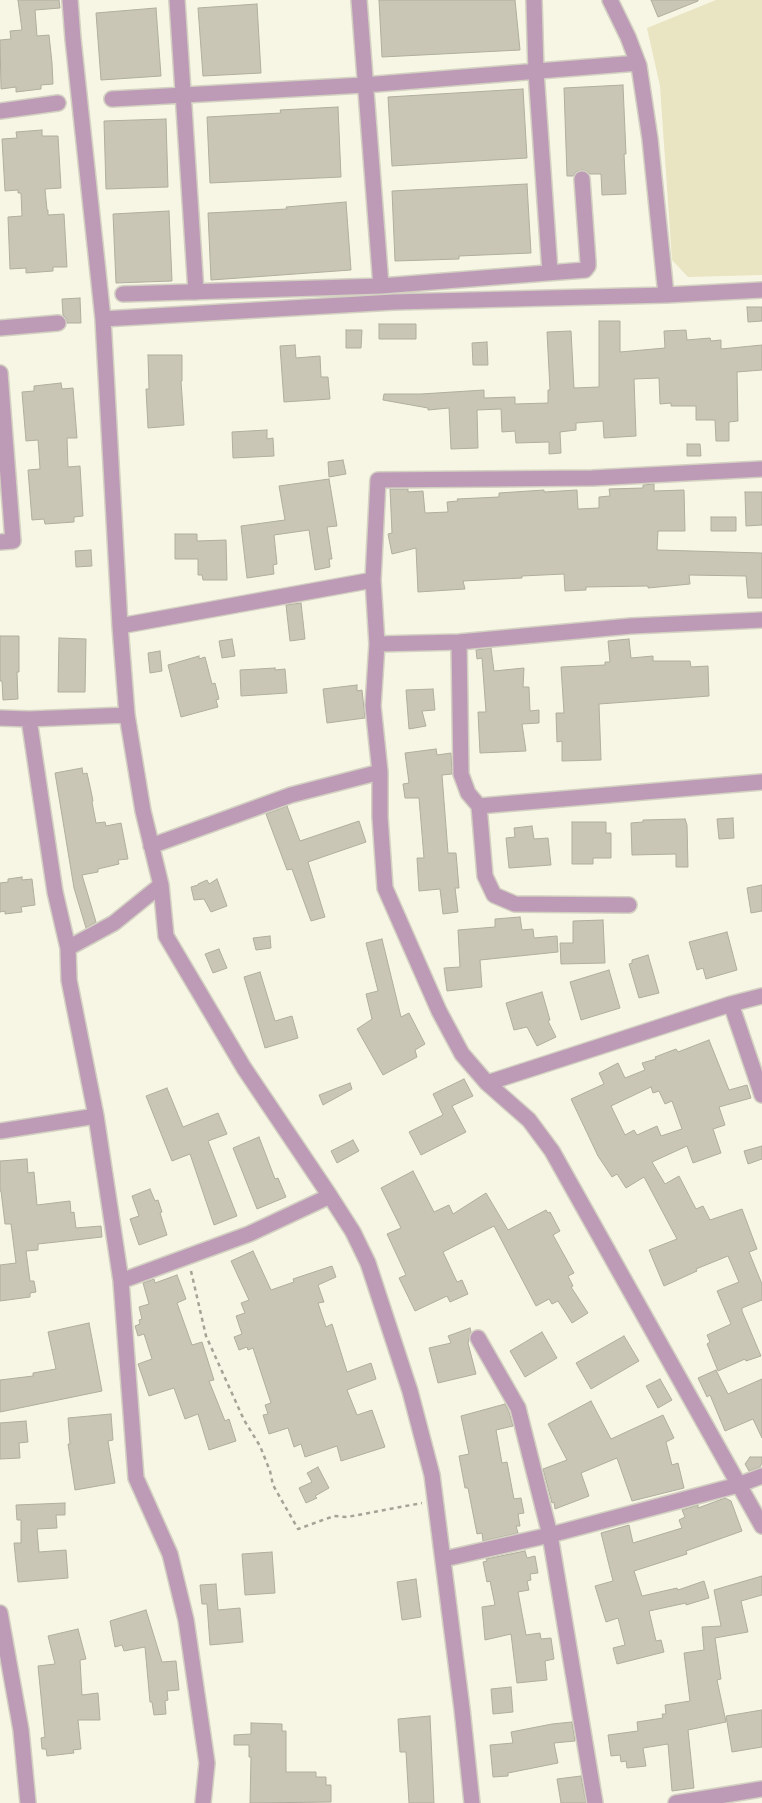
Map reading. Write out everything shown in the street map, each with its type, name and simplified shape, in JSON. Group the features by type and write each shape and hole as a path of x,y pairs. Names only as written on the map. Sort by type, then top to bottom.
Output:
{"street":[{"path":"70,0 72,39 103,319 120,626 127,715 143,811 161,885 166,936 244,1068 353,1232 368,1263 410,1391 432,1475 444,1559 472,1803"},
{"path":"177,0 196,292"},
{"path":"359,0 364,85 381,286"},
{"path":"534,0 536,72 550,272"},
{"path":"610,0 638,63 650,139 666,295"},
{"path":"112,99 364,85 638,63"},
{"path":"0,111 58,103"},
{"path":"123,294 381,286 585,270 588,266 582,179"},
{"path":"103,319 394,302 666,295 762,290"},
{"path":"0,328 58,323"},
{"path":"0,373 13,541 0,542"},
{"path":"762,469 592,478 378,480 373,580 378,644 373,706 380,772 380,817 385,888 439,1011 462,1054 487,1083 529,1120 552,1151 762,1526"},
{"path":"120,626 373,580"},
{"path":"378,644 459,642 631,626 762,620"},
{"path":"459,642 461,774 468,792 479,806 485,876 494,895 516,904 629,905"},
{"path":"0,718 29,719 127,715"},
{"path":"29,719 56,892 68,948 69,980 96,1116 121,1281 136,1478 170,1554 186,1620 207,1763 203,1803"},
{"path":"151,846 291,795 380,772"},
{"path":"479,806 762,782"},
{"path":"68,948 114,924 161,885"},
{"path":"487,1083 731,1004 762,996"},
{"path":"731,1004 762,1095"},
{"path":"0,1131 96,1116"},
{"path":"121,1281 250,1234 330,1196"},
{"path":"478,1338 518,1408 550,1535 595,1803"},
{"path":"444,1559 550,1535 738,1485 762,1476"},
{"path":"0,1612 21,1730 28,1803"},
{"path":"676,1803 762,1789"}],"path":[{"path":"188,1257 206,1336 244,1420 260,1446 274,1486 298,1529 334,1516 347,1517 436,1500"}],"shaded area":[{"path":"716,0 762,0 762,275 688,277 672,260 660,86 647,28"}],"building":[{"path":"18,0 59,0 60,8 35,10 37,36 49,35 53,84 41,85 41,89 16,92 16,87 1,89 0,40 11,39 10,31 22,30"},
{"path":"379,0 515,0 520,50 382,57"},
{"path":"651,0 698,0 698,1 658,17"},
{"path":"257,4 261,73 203,76 198,8"},
{"path":"156,8 161,76 101,80 96,13"},
{"path":"623,85 626,194 602,195 601,174 590,174 582,170 576,172 573,176 567,176 564,88"},
{"path":"523,89 527,158 392,166 388,97"},
{"path":"338,107 341,177 210,183 207,117 281,113 280,110"},
{"path":"166,119 168,187 106,189 104,121"},
{"path":"42,130 42,136 58,136 61,188 45,189 48,215 64,214 67,267 53,267 53,271 26,273 26,268 10,269 8,217 22,216 21,193 18,193 18,190 5,191 2,139 17,138 16,132"},
{"path":"527,184 531,253 459,256 459,259 395,261 392,191"},
{"path":"346,202 351,270 211,280 208,213 287,209 286,207"},
{"path":"169,211 172,281 116,283 113,214"},
{"path":"80,298 81,323 67,323 63,315 62,299"},
{"path":"747,307 762,307 762,321 748,322"},
{"path":"599,321 620,321 620,352 665,348 664,331 686,330 687,340 710,338 711,341 721,340 721,349 762,345 762,370 737,372 738,421 729,422 729,441 716,441 715,420 696,420 696,406 671,406 671,403 660,404 659,378 634,379 636,436 604,438 603,421 576,423 576,430 560,432 561,453 549,454 549,442 516,443 515,431 502,432 501,409 477,410 478,448 451,449 449,408 428,410 428,408 383,400 384,394 484,390 484,398 515,397 515,404 548,403 548,390 550,390 547,332 571,331 574,388 599,387"},
{"path":"379,324 416,324 416,339 379,339"},
{"path":"346,330 362,330 361,348 346,348"},
{"path":"487,342 488,365 473,365 472,343"},
{"path":"295,345 296,358 320,356 321,377 328,377 330,399 284,402 280,346"},
{"path":"148,355 182,355 181,381 184,425 148,428 146,389 149,389"},
{"path":"61,383 62,389 73,388 77,438 67,438 68,467 80,466 83,516 74,517 74,522 45,524 44,519 32,520 28,470 40,469 38,440 26,441 22,392 34,391 34,386"},
{"path":"267,430 267,439 273,438 274,456 233,458 232,432"},
{"path":"687,444 700,444 701,456 687,456"},
{"path":"343,460 346,474 329,477 328,462"},
{"path":"329,479 337,526 327,527 332,559 329,559 330,567 315,570 309,530 274,535 277,564 273,565 274,574 247,578 241,526 285,520 279,486"},
{"path":"654,484 654,491 684,490 685,531 658,531 657,550 762,553 762,598 748,598 746,576 689,575 690,584 648,588 648,586 586,587 586,590 565,591 564,574 463,581 465,589 418,592 416,548 392,554 388,534 392,533 390,489 408,489 408,492 423,491 425,513 448,512 447,502 458,501 457,499 499,497 499,493 544,490 544,492 577,490 578,509 599,508 599,497 610,496 609,489 643,488 643,485"},
{"path":"745,492 762,492 762,525 746,526"},
{"path":"711,517 736,517 736,531 711,531"},
{"path":"175,534 197,534 197,541 226,540 227,580 203,580 202,575 198,575 198,559 175,559"},
{"path":"91,550 92,566 76,567 75,551"},
{"path":"301,603 305,639 290,641 286,605"},
{"path":"0,636 19,636 18,699 3,700 2,681 0,681"},
{"path":"59,638 86,639 85,692 58,692"},
{"path":"232,639 235,656 222,658 219,641"},
{"path":"629,639 631,658 653,656 653,661 690,661 691,667 708,666 709,696 599,704 601,760 562,761 562,741 557,742 556,713 564,713 561,667 605,665 605,662 610,662 608,641"},
{"path":"491,648 494,671 524,668 523,687 529,687 530,711 539,710 539,723 522,724 526,751 480,753 478,712 486,712 482,658 477,659 476,650"},
{"path":"160,651 162,671 150,673 148,653"},
{"path":"199,656 199,659 205,657 212,684 215,683 219,699 216,700 218,707 181,717 168,665"},
{"path":"275,668 275,670 285,669 287,693 241,696 240,670"},
{"path":"357,685 357,691 362,690 365,718 327,723 323,689"},
{"path":"433,689 435,710 422,711 426,726 409,729 406,690"},
{"path":"436,749 437,755 451,753 452,774 442,775 448,853 456,853 459,888 455,888 458,912 443,914 440,889 419,891 417,858 424,858 419,798 405,798 403,784 409,783 405,753"},
{"path":"82,768 83,774 87,773 96,823 105,822 106,826 121,823 128,859 118,860 119,864 98,869 98,872 82,875 96,922 86,928 74,888 55,773"},
{"path":"287,806 300,841 359,821 366,842 308,862 325,917 311,921 292,869 287,870 266,814"},
{"path":"733,818 734,838 719,839 717,819"},
{"path":"685,819 687,825 688,867 676,867 676,854 632,855 631,823 643,822 643,820"},
{"path":"572,822 606,822 606,833 611,833 611,858 593,858 593,864 572,864"},
{"path":"532,826 534,839 548,838 551,865 509,868 506,838 515,837 514,828"},
{"path":"22,877 22,880 32,879 35,905 21,907 22,912 5,914 5,911 0,912 0,883 8,882 8,879"},
{"path":"217,879 227,906 211,912 204,899 194,900 191,887 207,880 209,884"},
{"path":"762,885 762,911 751,913 747,888"},
{"path":"520,917 522,930 533,929 534,938 557,936 558,952 480,960 482,987 447,991 444,968 460,967 458,930 495,927 495,919"},
{"path":"603,920 605,963 561,964 560,943 573,943 573,921"},
{"path":"727,932 737,970 706,979 703,968 697,970 689,942"},
{"path":"270,936 271,948 256,950 253,938"},
{"path":"382,939 401,1017 409,1013 425,1044 415,1050 417,1057 383,1075 357,1029 372,1019 366,994 378,991 366,943"},
{"path":"219,949 227,968 213,973 205,954"},
{"path":"648,955 659,993 639,998 629,964 632,963 632,960"},
{"path":"609,970 620,1008 581,1020 570,982"},
{"path":"260,972 275,1021 292,1016 298,1038 265,1048 244,977"},
{"path":"542,992 550,1020 548,1021 556,1037 537,1046 527,1027 514,1030 506,1003"},
{"path":"709,1040 729,1090 747,1085 751,1098 719,1107 725,1125 713,1129 721,1153 693,1163 687,1146 652,1162 665,1184 679,1176 696,1209 703,1206 710,1220 742,1209 757,1249 749,1252 762,1284 762,1300 742,1308 742,1311 761,1356 746,1361 745,1359 718,1371 707,1344 710,1342 707,1335 731,1324 717,1291 739,1282 728,1256 696,1269 697,1271 664,1286 649,1250 677,1239 644,1177 626,1188 617,1174 612,1177 598,1156 571,1099 604,1084 599,1073 618,1063 625,1078 645,1070 642,1063 656,1059 655,1057 676,1049 678,1052","holes":["651,1087 653,1093 659,1091 665,1104 672,1101 682,1129 661,1136 657,1126 637,1135 634,1130 625,1135 611,1106"]},
{"path":"464,1079 473,1096 452,1106 466,1132 421,1155 409,1132 443,1115 433,1094"},
{"path":"350,1083 352,1089 323,1105 319,1095"},
{"path":"167,1088 183,1127 218,1113 227,1134 208,1141 237,1216 214,1225 190,1154 172,1161 146,1096"},
{"path":"259,1137 275,1179 278,1178 286,1197 257,1209 233,1148"},
{"path":"353,1140 359,1151 337,1163 331,1151"},
{"path":"762,1146 762,1159 748,1164 744,1151"},
{"path":"27,1159 28,1173 34,1172 37,1205 70,1201 71,1213 74,1212 76,1228 101,1226 102,1237 38,1244 38,1250 26,1251 30,1281 34,1281 36,1292 30,1293 30,1297 0,1301 0,1265 16,1263 11,1224 5,1224 0,1191 0,1161"},
{"path":"413,1171 434,1212 449,1205 453,1214 486,1193 508,1230 546,1210 548,1213 550,1212 560,1231 553,1235 574,1273 568,1276 573,1286 571,1287 588,1313 572,1323 558,1301 552,1304 549,1299 536,1306 494,1226 443,1252 457,1282 462,1280 468,1294 450,1302 447,1296 415,1311 399,1278 406,1275 387,1234 401,1228 381,1188"},
{"path":"150,1189 155,1201 158,1200 167,1235 139,1245 130,1219 139,1216 132,1196"},
{"path":"253,1251 271,1290 294,1282 293,1279 332,1266 336,1277 318,1285 324,1302 318,1303 326,1327 332,1324 347,1372 371,1363 376,1379 347,1390 357,1415 372,1410 385,1447 341,1461 337,1446 305,1457 301,1444 294,1447 288,1428 269,1434 263,1415 268,1414 265,1405 271,1403 253,1348 248,1350 247,1347 239,1350 234,1337 242,1334 236,1316 245,1313 241,1303 249,1300 231,1261"},
{"path":"177,1275 186,1299 177,1303 192,1345 202,1342 214,1380 209,1381 225,1421 229,1419 236,1441 209,1450 198,1414 185,1419 174,1388 149,1396 138,1364 152,1359 144,1334 138,1336 135,1326 140,1324 139,1320 142,1319 139,1307 149,1304 143,1283 154,1279 155,1283"},
{"path":"89,1323 102,1391 0,1412 0,1380 33,1376 33,1373 56,1369 48,1332"},
{"path":"470,1328 471,1332 468,1343 476,1374 438,1383 429,1348 451,1343 448,1336"},
{"path":"542,1332 557,1358 525,1377 510,1351"},
{"path":"624,1336 639,1361 591,1389 576,1363"},
{"path":"716,1370 728,1394 762,1379 762,1438 753,1419 725,1431 710,1395 707,1397 698,1378"},
{"path":"660,1379 672,1400 658,1408 646,1386"},
{"path":"591,1401 611,1439 663,1415 674,1438 666,1442 672,1465 678,1463 684,1488 632,1501 617,1458 581,1473 589,1496 555,1509 543,1469 567,1460 548,1424"},
{"path":"505,1404 513,1426 496,1430 502,1463 507,1462 514,1499 521,1498 524,1513 518,1514 520,1526 516,1526 518,1533 483,1541 482,1533 477,1534 468,1488 465,1488 459,1456 469,1454 461,1416"},
{"path":"111,1414 113,1440 108,1441 115,1483 75,1490 68,1444 70,1444 68,1418"},
{"path":"26,1421 28,1442 19,1443 20,1458 0,1459 0,1423"},
{"path":"750,1457 762,1457 760,1467 749,1471 745,1464"},
{"path":"318,1467 329,1488 315,1496 317,1498 306,1503 299,1488 312,1482 307,1473"},
{"path":"725,1498 731,1501 742,1531 686,1551 687,1554 634,1571 642,1596 677,1588 678,1590 704,1581 709,1598 686,1605 686,1603 649,1611 656,1641 661,1640 664,1652 617,1664 613,1648 625,1645 618,1618 606,1622 595,1586 613,1581 601,1533 629,1525 633,1543 682,1528 679,1520 685,1517 682,1510 698,1505 698,1508"},
{"path":"65,1503 65,1515 56,1515 57,1528 37,1529 39,1552 66,1550 68,1578 18,1582 14,1543 21,1543 21,1520 17,1520 16,1505"},
{"path":"525,1551 527,1558 535,1556 538,1573 530,1574 531,1580 527,1581 529,1590 518,1592 526,1635 540,1633 541,1639 551,1638 554,1659 545,1661 547,1680 517,1683 511,1634 485,1640 482,1607 495,1605 490,1581 487,1582 483,1562 487,1561 486,1559"},
{"path":"272,1552 275,1593 245,1595 242,1554"},
{"path":"762,1576 762,1595 741,1601 748,1632 715,1638 721,1679 717,1680 726,1722 688,1730 694,1788 672,1791 668,1744 643,1748 646,1766 627,1768 626,1761 621,1762 620,1755 611,1756 608,1735 638,1731 637,1722 663,1718 662,1714 666,1714 665,1705 690,1701 684,1653 704,1650 702,1627 721,1626 714,1590"},
{"path":"416,1579 421,1617 402,1620 397,1582"},
{"path":"216,1584 218,1610 240,1608 243,1642 210,1645 207,1604 202,1604 200,1585"},
{"path":"146,1610 162,1662 176,1661 179,1690 167,1691 168,1700 165,1701 166,1714 154,1715 152,1702 150,1702 145,1647 124,1651 122,1645 115,1647 110,1621"},
{"path":"78,1629 86,1659 80,1660 82,1695 98,1693 100,1720 78,1720 81,1749 73,1750 74,1753 47,1756 46,1749 42,1749 41,1738 45,1737 38,1666 55,1664 48,1636"},
{"path":"511,1687 513,1712 493,1714 491,1689"},
{"path":"762,1710 762,1747 732,1752 726,1716"},
{"path":"430,1716 434,1803 409,1803 406,1752 400,1752 398,1719"},
{"path":"572,1722 575,1741 554,1743 558,1763 508,1773 508,1776 493,1777 490,1745 513,1743 511,1732"},
{"path":"251,1723 282,1724 282,1731 286,1731 286,1772 316,1772 316,1777 326,1777 326,1785 331,1785 331,1802 250,1803 251,1757 249,1757 249,1745 234,1745 234,1735 251,1734"},
{"path":"581,1776 586,1803 561,1803 557,1779"}]}
